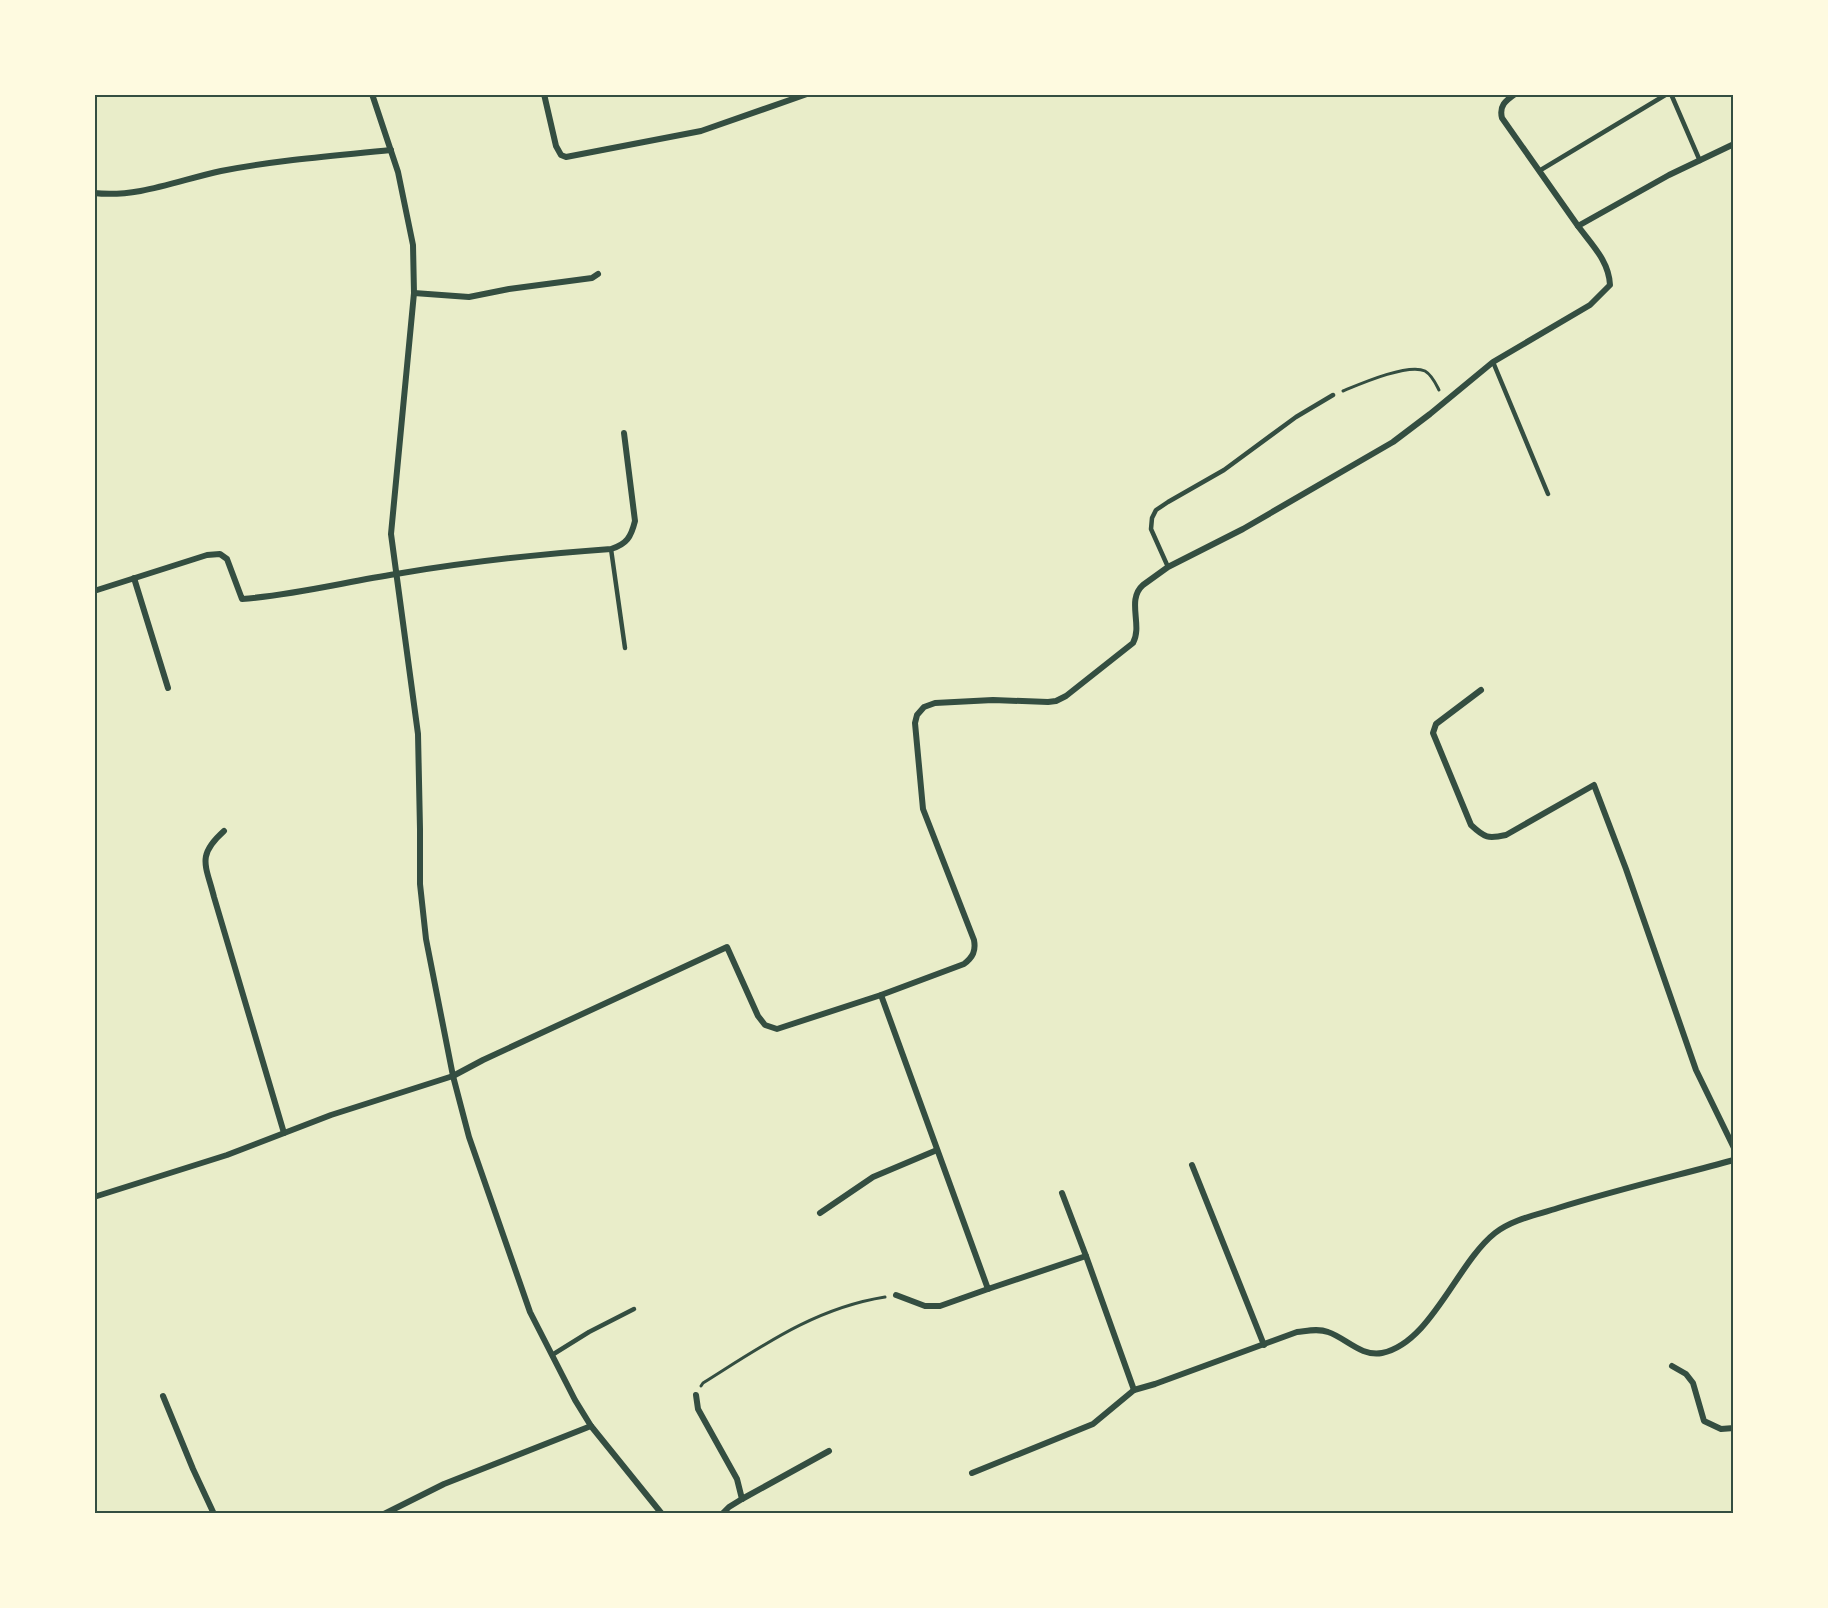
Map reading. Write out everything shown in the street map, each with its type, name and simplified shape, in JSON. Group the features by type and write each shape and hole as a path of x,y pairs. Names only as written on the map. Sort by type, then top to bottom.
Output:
{"street":[{"path":"372,94 398,172 413,245 414,293 391,534 418,734 420,884 426,939 453,1076 469,1137 530,1311 575,1400 591,1426 662,1514"},
{"path":"544,94 555,146 566,157 701,131 807,94"},
{"path":"94,1197 227,1155 331,1115 453,1076 728,947 758,1016 765,1025 777,1029 881,995 962,965 969,960 975,947 923,809 915,723 917,715 924,707 935,703 993,700 1037,703 1056,701 1066,696 1133,643 1137,635 1136,592 1143,585 1168,567 1244,529 1393,442 1493,362 1590,305 1610,285 1610,272 1605,262 1502,118 1501,108 1515,94"},
{"path":"1578,226 1669,175 1734,144"},
{"path":"94,193 114,195 143,191 220,171 280,161 391,150"},
{"path":"414,293 469,297 508,289 592,278 598,274"},
{"path":"94,591 207,555 220,554 227,559 242,599 274,596 397,574 527,556 611,549 622,546 632,534 634,521 624,433"},
{"path":"134,578 168,688"},
{"path":"1481,690 1436,724 1433,734 1471,825 1480,834 1491,839 1506,835 1594,785 1626,869 1696,1070 1734,1148"},
{"path":"224,831 206,851 206,862 214,897 284,1133"},
{"path":"881,995 988,1289"},
{"path":"820,1213 873,1177 937,1150"},
{"path":"972,1473 1093,1424 1134,1390 1297,1332 1314,1329 1328,1332 1367,1353 1381,1353 1405,1344 1428,1320 1475,1253 1495,1233 1514,1222 1582,1200 1734,1160"},
{"path":"1192,1165 1264,1345"},
{"path":"1062,1194 1134,1390"},
{"path":"896,1295 925,1306 940,1306 1086,1256"},
{"path":"1672,1366 1686,1374 1693,1383 1704,1421 1721,1429 1734,1428"},
{"path":"696,1395 698,1409 737,1479 742,1499"},
{"path":"163,1396 214,1514"},
{"path":"384,1514 444,1484 591,1426"},
{"path":"722,1514 742,1499 829,1451"}],"lane":[{"path":"1539,171 1665,95 1700,161"},
{"path":"1493,362 1548,494"},
{"path":"1168,567 1151,529 1152,518 1156,510 1224,470 1296,417 1333,395"},
{"path":"611,549 625,648"},
{"path":"552,1355 589,1332 634,1309"}],"path":[{"path":"1333,395 1373,378 1418,369 1429,374 1445,401"},
{"path":"696,1395 703,1383 787,1331 819,1315 896,1295"}]}
